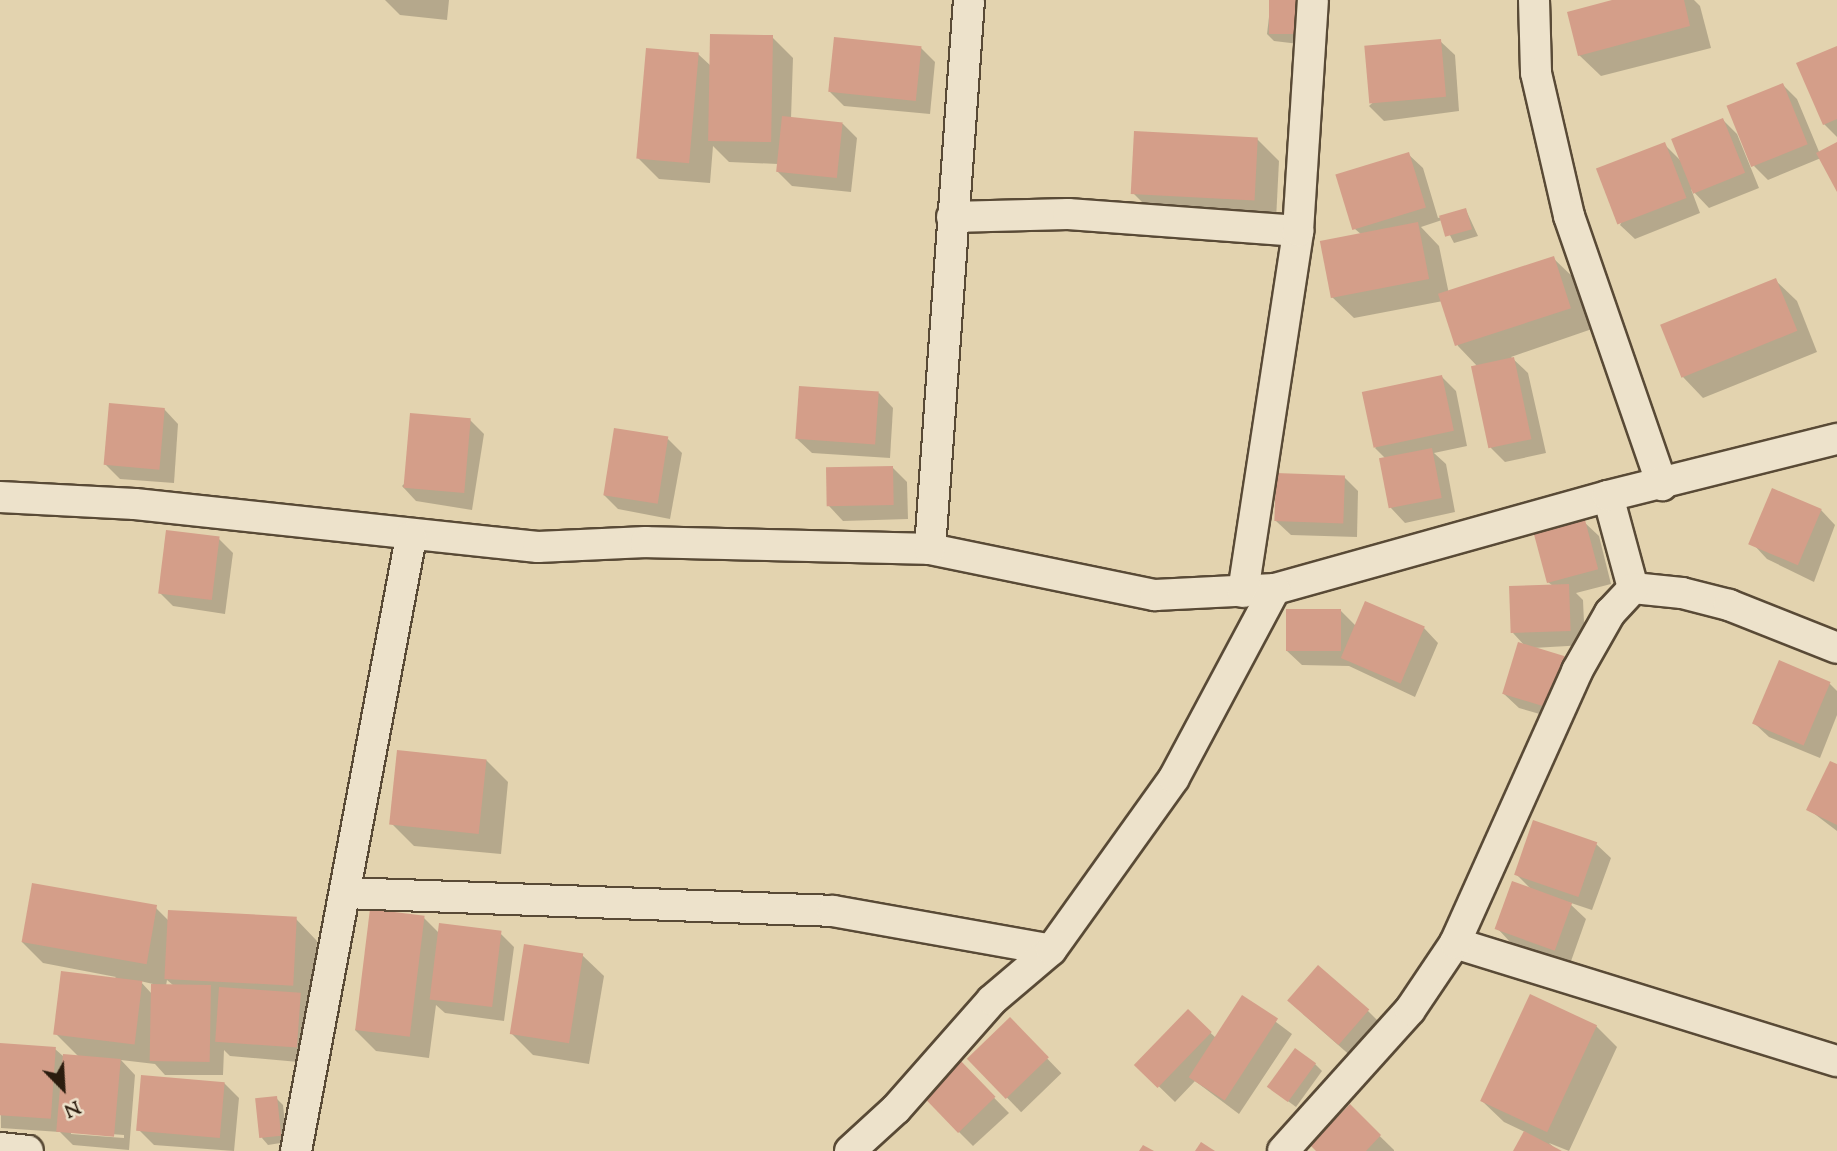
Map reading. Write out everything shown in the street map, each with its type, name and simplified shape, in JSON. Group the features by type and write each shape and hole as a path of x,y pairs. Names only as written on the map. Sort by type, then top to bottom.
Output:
{"street":[{"path":"930,549 969,0"},
{"path":"1243,592 1298,231 1313,0"},
{"path":"1534,0 1536,73 1569,216 1662,485"},
{"path":"952,217 1068,214 1298,231"},
{"path":"0,496 135,504 411,537 538,547 646,542 930,549 1154,595 1275,589 1608,496 1662,485 1837,439"},
{"path":"1608,496 1633,588"},
{"path":"296,1151 411,537"},
{"path":"1633,588 1682,593 1730,605 1837,648"},
{"path":"1283,1151 1410,1010 1455,943 1577,671 1610,613 1633,588"},
{"path":"850,1151 896,1109 992,1000 1051,950 1174,778 1275,589"},
{"path":"345,893 832,911 1051,950"},
{"path":"1455,943 1837,1061"},
{"path":"0,1148 29,1151"}],"building":[{"path":"1269,0 1297,0 1297,34 1269,34"},
{"path":"1612,0 1684,0 1690,26 1578,56 1567,12"},
{"path":"710,34 773,35 771,142 708,141"},
{"path":"834,37 922,46 916,101 828,92"},
{"path":"1441,39 1446,97 1369,103 1364,46"},
{"path":"1837,46 1837,119 1823,125 1796,63"},
{"path":"646,48 699,53 689,163 636,159"},
{"path":"1783,83 1808,144 1751,167 1726,106"},
{"path":"782,116 843,122 837,178 776,172"},
{"path":"1723,118 1745,173 1693,194 1671,139"},
{"path":"1134,131 1258,137 1255,200 1131,194"},
{"path":"1665,142 1687,198 1617,225 1596,169"},
{"path":"1837,142 1837,192 1816,153"},
{"path":"1409,152 1426,207 1352,230 1335,175"},
{"path":"1466,208 1472,229 1445,237 1439,216"},
{"path":"1418,222 1429,279 1331,298 1320,241"},
{"path":"1554,256 1571,308 1455,346 1438,294"},
{"path":"1776,278 1797,331 1681,378 1660,325"},
{"path":"1514,357 1531,439 1488,448 1471,366"},
{"path":"1442,375 1454,431 1374,448 1362,392"},
{"path":"799,386 879,392 875,444 795,439"},
{"path":"109,403 165,408 159,470 104,465"},
{"path":"410,413 471,418 464,493 403,488"},
{"path":"614,428 668,437 658,504 603,495"},
{"path":"1432,448 1442,498 1389,508 1379,458"},
{"path":"893,466 894,505 827,506 826,467"},
{"path":"1276,473 1345,475 1343,523 1274,521"},
{"path":"1772,488 1822,509 1798,565 1748,544"},
{"path":"1585,520 1598,569 1547,583 1534,534"},
{"path":"166,530 220,537 212,600 158,594"},
{"path":"1569,584 1571,631 1511,633 1509,586"},
{"path":"1365,601 1425,626 1401,683 1341,658"},
{"path":"1286,609 1341,609 1341,651 1286,651"},
{"path":"1518,642 1565,656 1549,708 1502,694"},
{"path":"1779,660 1831,682 1804,745 1752,724"},
{"path":"397,750 487,759 479,834 389,825"},
{"path":"1830,761 1837,764 1837,825 1806,810"},
{"path":"1533,820 1597,842 1578,897 1514,875"},
{"path":"1512,881 1572,903 1555,951 1495,929"},
{"path":"32,883 157,905 147,964 22,942"},
{"path":"370,909 425,916 410,1037 355,1030"},
{"path":"168,910 297,917 293,986 164,979"},
{"path":"439,923 502,931 492,1007 430,999"},
{"path":"524,944 583,953 569,1043 510,1034"},
{"path":"1318,965 1369,1010 1338,1045 1287,1000"},
{"path":"61,971 142,981 135,1045 53,1035"},
{"path":"151,984 211,985 210,1062 150,1061"},
{"path":"219,987 301,993 297,1048 215,1042"},
{"path":"1530,994 1597,1025 1547,1132 1480,1101"},
{"path":"1242,995 1278,1018 1225,1101 1189,1077"},
{"path":"1188,1009 1212,1032 1158,1088 1134,1065"},
{"path":"1010,1017 1049,1057 1006,1099 967,1059"},
{"path":"0,1043 56,1047 51,1119 0,1115"},
{"path":"1295,1048 1316,1063 1288,1102 1267,1087"},
{"path":"63,1054 121,1059 114,1137 56,1132"},
{"path":"958,1058 996,1097 958,1133 921,1094"},
{"path":"141,1075 225,1082 220,1138 136,1131"},
{"path":"277,1096 281,1136 259,1138 255,1098"},
{"path":"1350,1104 1381,1135 1366,1151 1316,1151 1310,1145"},
{"path":"1524,1131 1562,1151 1513,1151"},
{"path":"1201,1142 1215,1151 1195,1151"},
{"path":"1143,1145 1154,1151 1139,1151"}]}
